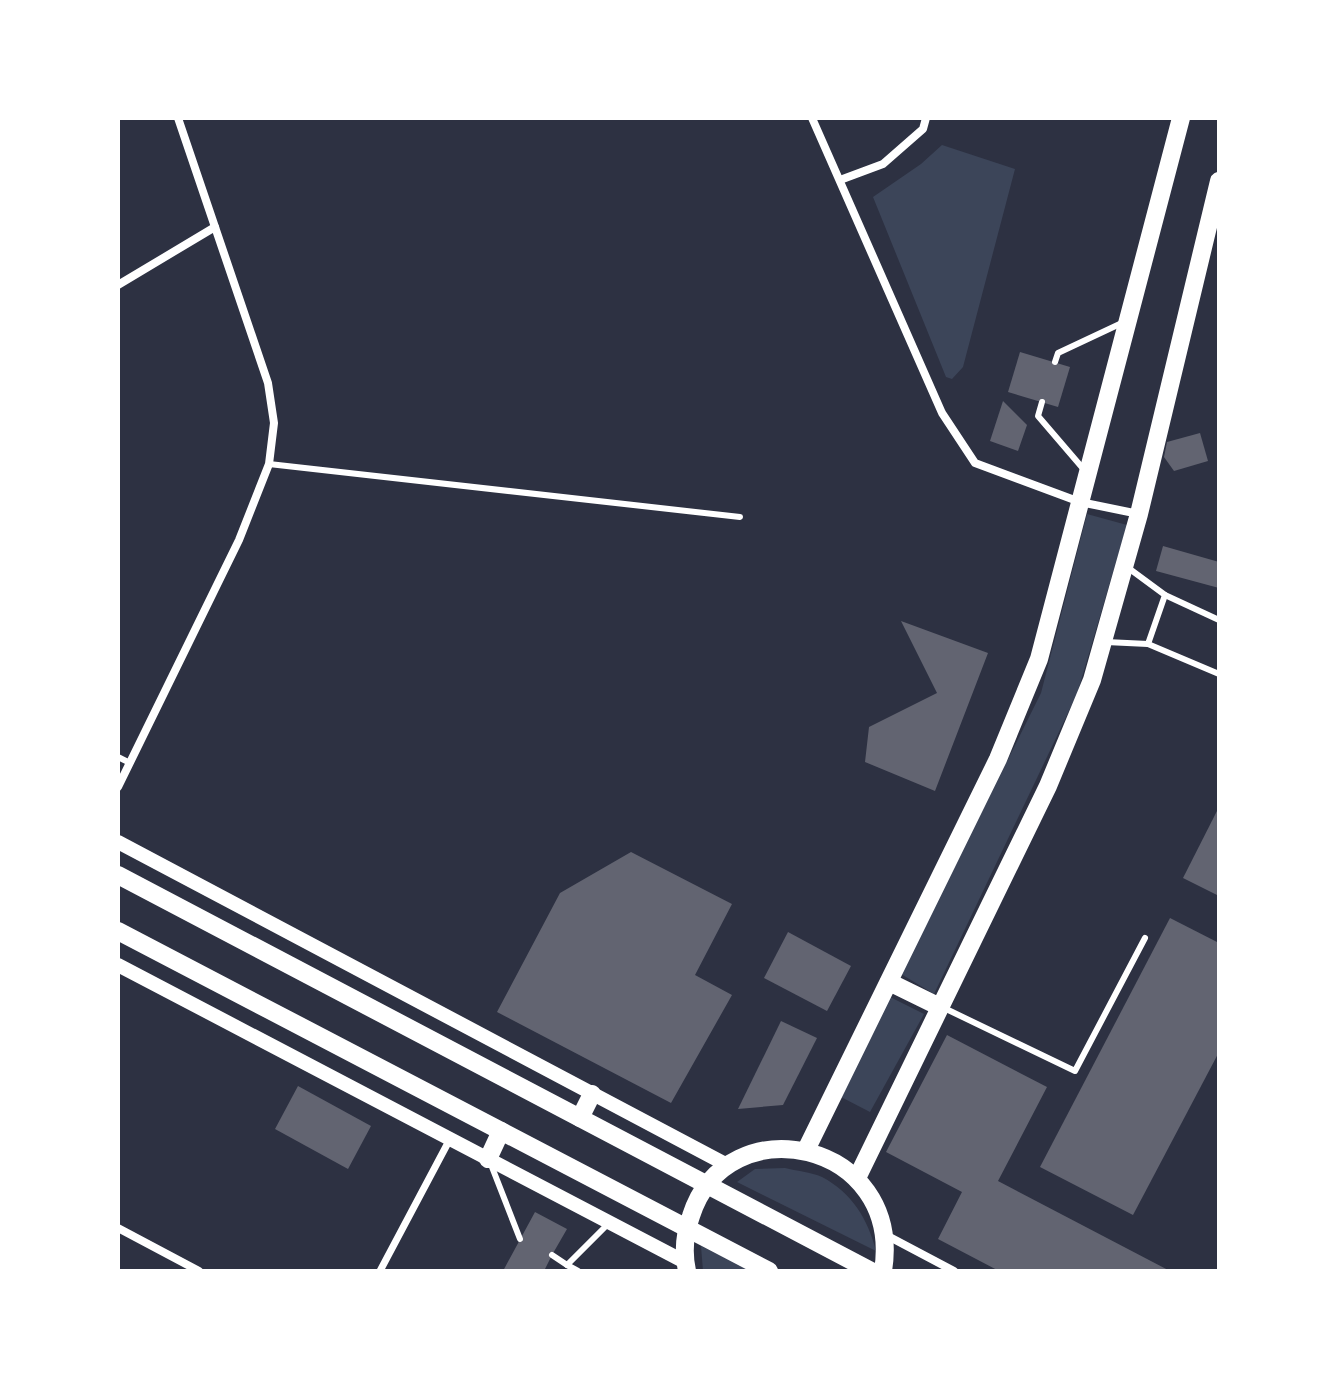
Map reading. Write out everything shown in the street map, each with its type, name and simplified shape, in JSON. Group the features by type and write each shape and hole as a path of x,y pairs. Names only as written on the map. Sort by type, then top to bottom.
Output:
{"main road":[{"path":"806,1150 998,759 1039,659 1181,118"},
{"path":"857,1178 1048,786 1092,680 1139,514 1219,181"},
{"path":"118,875 871,1271"},
{"path":"118,931 769,1271"},
{"path":"889,982 940,1007"},
{"path":"580,1118 592,1094"},
{"path":"488,1159 501,1131"},
{"path":"686,1266 687,1228 694,1205 707,1185 729,1166 753,1154 779,1149 806,1150 833,1161 857,1178 879,1213 884,1234 883,1271"}],"street":[{"path":"118,787 239,540 269,464 274,423 268,383 178,118"},
{"path":"812,118 942,413 975,463 1080,502 1139,514"},
{"path":"840,180 883,164 923,129 926,118"},
{"path":"118,285 215,227"},
{"path":"118,842 729,1166"},
{"path":"118,965 610,1222 686,1266"},
{"path":"380,1271 450,1139"},
{"path":"118,1228 199,1271"},
{"path":"884,1234 954,1271"}],"lane":[{"path":"1055,362 1058,353 1127,320"},
{"path":"1042,402 1038,416 1087,474"},
{"path":"269,464 740,517"},
{"path":"1125,565 1165,595 1219,620"},
{"path":"1148,644 1165,595"},
{"path":"1103,642 1148,644 1219,674"},
{"path":"118,757 130,763"},
{"path":"940,1007 1075,1071 1145,938"},
{"path":"488,1159 520,1239"},
{"path":"567,1265 610,1222"},
{"path":"552,1255 578,1271"}],"shaded area":[{"path":"942,145 1015,169 963,367 952,379 946,377 873,197 921,164"},
{"path":"1087,514 1127,525 1077,694 934,994 901,974 1041,693"},
{"path":"890,997 924,1014 870,1112 841,1097"},
{"path":"785,1168 822,1177 842,1191 863,1218 876,1251 737,1182 755,1169"},
{"path":"701,1246 752,1271 703,1271"}],"building":[{"path":"1020,352 1070,367 1058,407 1008,392"},
{"path":"1003,401 1027,425 1018,451 990,441"},
{"path":"1200,433 1208,461 1174,471 1164,457 1167,442"},
{"path":"1163,546 1219,562 1219,588 1156,571"},
{"path":"901,621 988,653 935,791 865,762 869,727 937,693"},
{"path":"1219,807 1219,896 1183,878"},
{"path":"631,852 732,904 695,975 732,995 671,1103 497,1012 560,893"},
{"path":"1170,918 1219,943 1219,1052 1133,1215 1040,1167"},
{"path":"788,932 851,966 827,1011 764,978"},
{"path":"781,1021 817,1038 783,1105 738,1109"},
{"path":"947,1035 1047,1087 998,1181 1170,1271 999,1271 938,1239 962,1192 886,1152"},
{"path":"298,1086 371,1126 348,1169 275,1129"},
{"path":"535,1212 567,1229 544,1271 503,1271"}]}
